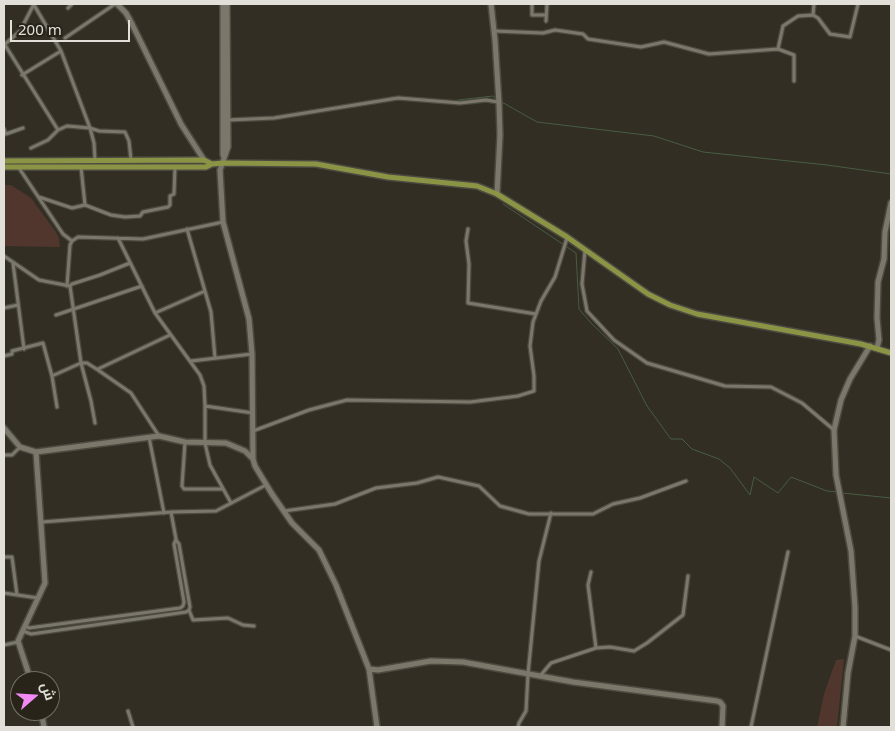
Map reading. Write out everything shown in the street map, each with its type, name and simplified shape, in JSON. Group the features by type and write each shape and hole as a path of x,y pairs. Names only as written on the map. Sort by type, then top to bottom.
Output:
{"main road":[{"path":"116,4 126,13 177,116 204,160"},
{"path":"223,4 223,163"},
{"path":"227,4 228,146 220,170 222,222 249,319 252,354 253,460"},
{"path":"491,4 499,102 500,134 497,194"},
{"path":"4,161 204,160 212,164"},
{"path":"4,167 206,167 212,164 223,163 316,164 388,177 477,186 497,194 567,237 648,294 670,305 697,314 870,346 891,353"},
{"path":"877,348 879,340 878,282 884,259 885,232 891,203"},
{"path":"843,727 848,673 855,636 856,607 852,560 836,475 834,430 841,400 850,379 870,346"},
{"path":"4,428 20,447 36,452 159,436 185,442 226,443 245,451 253,460 283,511 292,523 319,550 336,584 369,669 377,727"},
{"path":"28,671 18,641 45,583 36,452"},
{"path":"369,669 378,670 431,661 446,661 478,664 539,676 717,701 723,706 722,727"}],"street":[{"path":"34,4 20,31 4,46 58,130"},
{"path":"34,4 61,51 90,128 94,143 95,160"},
{"path":"68,8 72,4"},
{"path":"65,38 116,4"},
{"path":"532,4 532,15 546,15"},
{"path":"546,4 546,21"},
{"path":"813,15 814,4"},
{"path":"778,49 783,26 798,16 813,15 818,18 830,34 850,37 858,4"},
{"path":"494,31 543,33 556,30 583,34 588,39 641,46 664,42 709,54 778,49 794,55 794,82"},
{"path":"22,75 61,51"},
{"path":"228,120 274,118 398,98 460,103 486,100 499,102"},
{"path":"31,148 48,140 58,130 68,126 90,128 99,131 125,132 129,141 131,160"},
{"path":"4,129 6,134 23,128"},
{"path":"18,167 63,234 72,241"},
{"path":"81,167 85,205"},
{"path":"39,197 72,208 85,205 111,215 125,217 140,216 144,212 168,207 170,196 174,194 175,167"},
{"path":"95,422 92,401 81,363 74,310 68,286 70,245 72,241 78,237 143,238 222,222"},
{"path":"188,229 211,312 215,358"},
{"path":"468,229 466,241 469,264 468,303 536,314"},
{"path":"253,431 309,410 347,400 470,402 518,396 534,390 530,346 533,322 541,301 555,277 567,237"},
{"path":"118,238 155,313 200,376 204,386 205,443 210,465 231,503"},
{"path":"585,250 582,284 587,311 614,340 647,363 724,386 771,387 802,403 834,430"},
{"path":"4,256 39,280 68,286 130,262"},
{"path":"12,262 24,349"},
{"path":"56,315 142,286"},
{"path":"155,313 205,291"},
{"path":"4,308 18,305"},
{"path":"98,370 170,335"},
{"path":"4,356 12,354 12,351 43,343 52,376 57,407"},
{"path":"191,361 252,354"},
{"path":"52,376 81,363 87,363 131,393 159,436"},
{"path":"205,406 253,413"},
{"path":"149,437 164,513"},
{"path":"185,442 182,486 184,489 224,489"},
{"path":"4,456 12,455 20,447"},
{"path":"283,511 336,504 376,488 417,483 438,477 480,486 500,506 529,514 593,514 613,504 640,498 686,481"},
{"path":"42,522 171,512 216,511 266,484"},
{"path":"171,512 176,539 179,544 192,620 228,618 243,625 254,626"},
{"path":"518,727 526,711 539,561 551,513"},
{"path":"25,629 180,608 184,602 174,544 176,539"},
{"path":"750,727 788,552"},
{"path":"4,557 12,557 17,595"},
{"path":"592,572 588,585 596,648"},
{"path":"539,676 551,663 596,648 610,647 634,651 684,615 688,576"},
{"path":"4,593 39,598"},
{"path":"25,629 31,634 186,612 189,610"},
{"path":"855,636 891,650"},
{"path":"4,644 18,641"},
{"path":"128,711 132,727"}],"shaded area":[{"path":"4,185 11,185 31,198 56,232 60,247 4,246"},
{"path":"844,659 837,727 817,727 824,694 836,660"}],"waterway":[{"path":"458,100 493,96 497,99"},
{"path":"500,101 537,122 654,136 703,152 827,165 891,174"},
{"path":"503,204 576,253 579,309 618,349 647,406 671,439 682,439 692,449 719,459 730,468 750,495 754,477 778,493 791,477 827,491 838,492"},
{"path":"842,493 891,498"}]}
